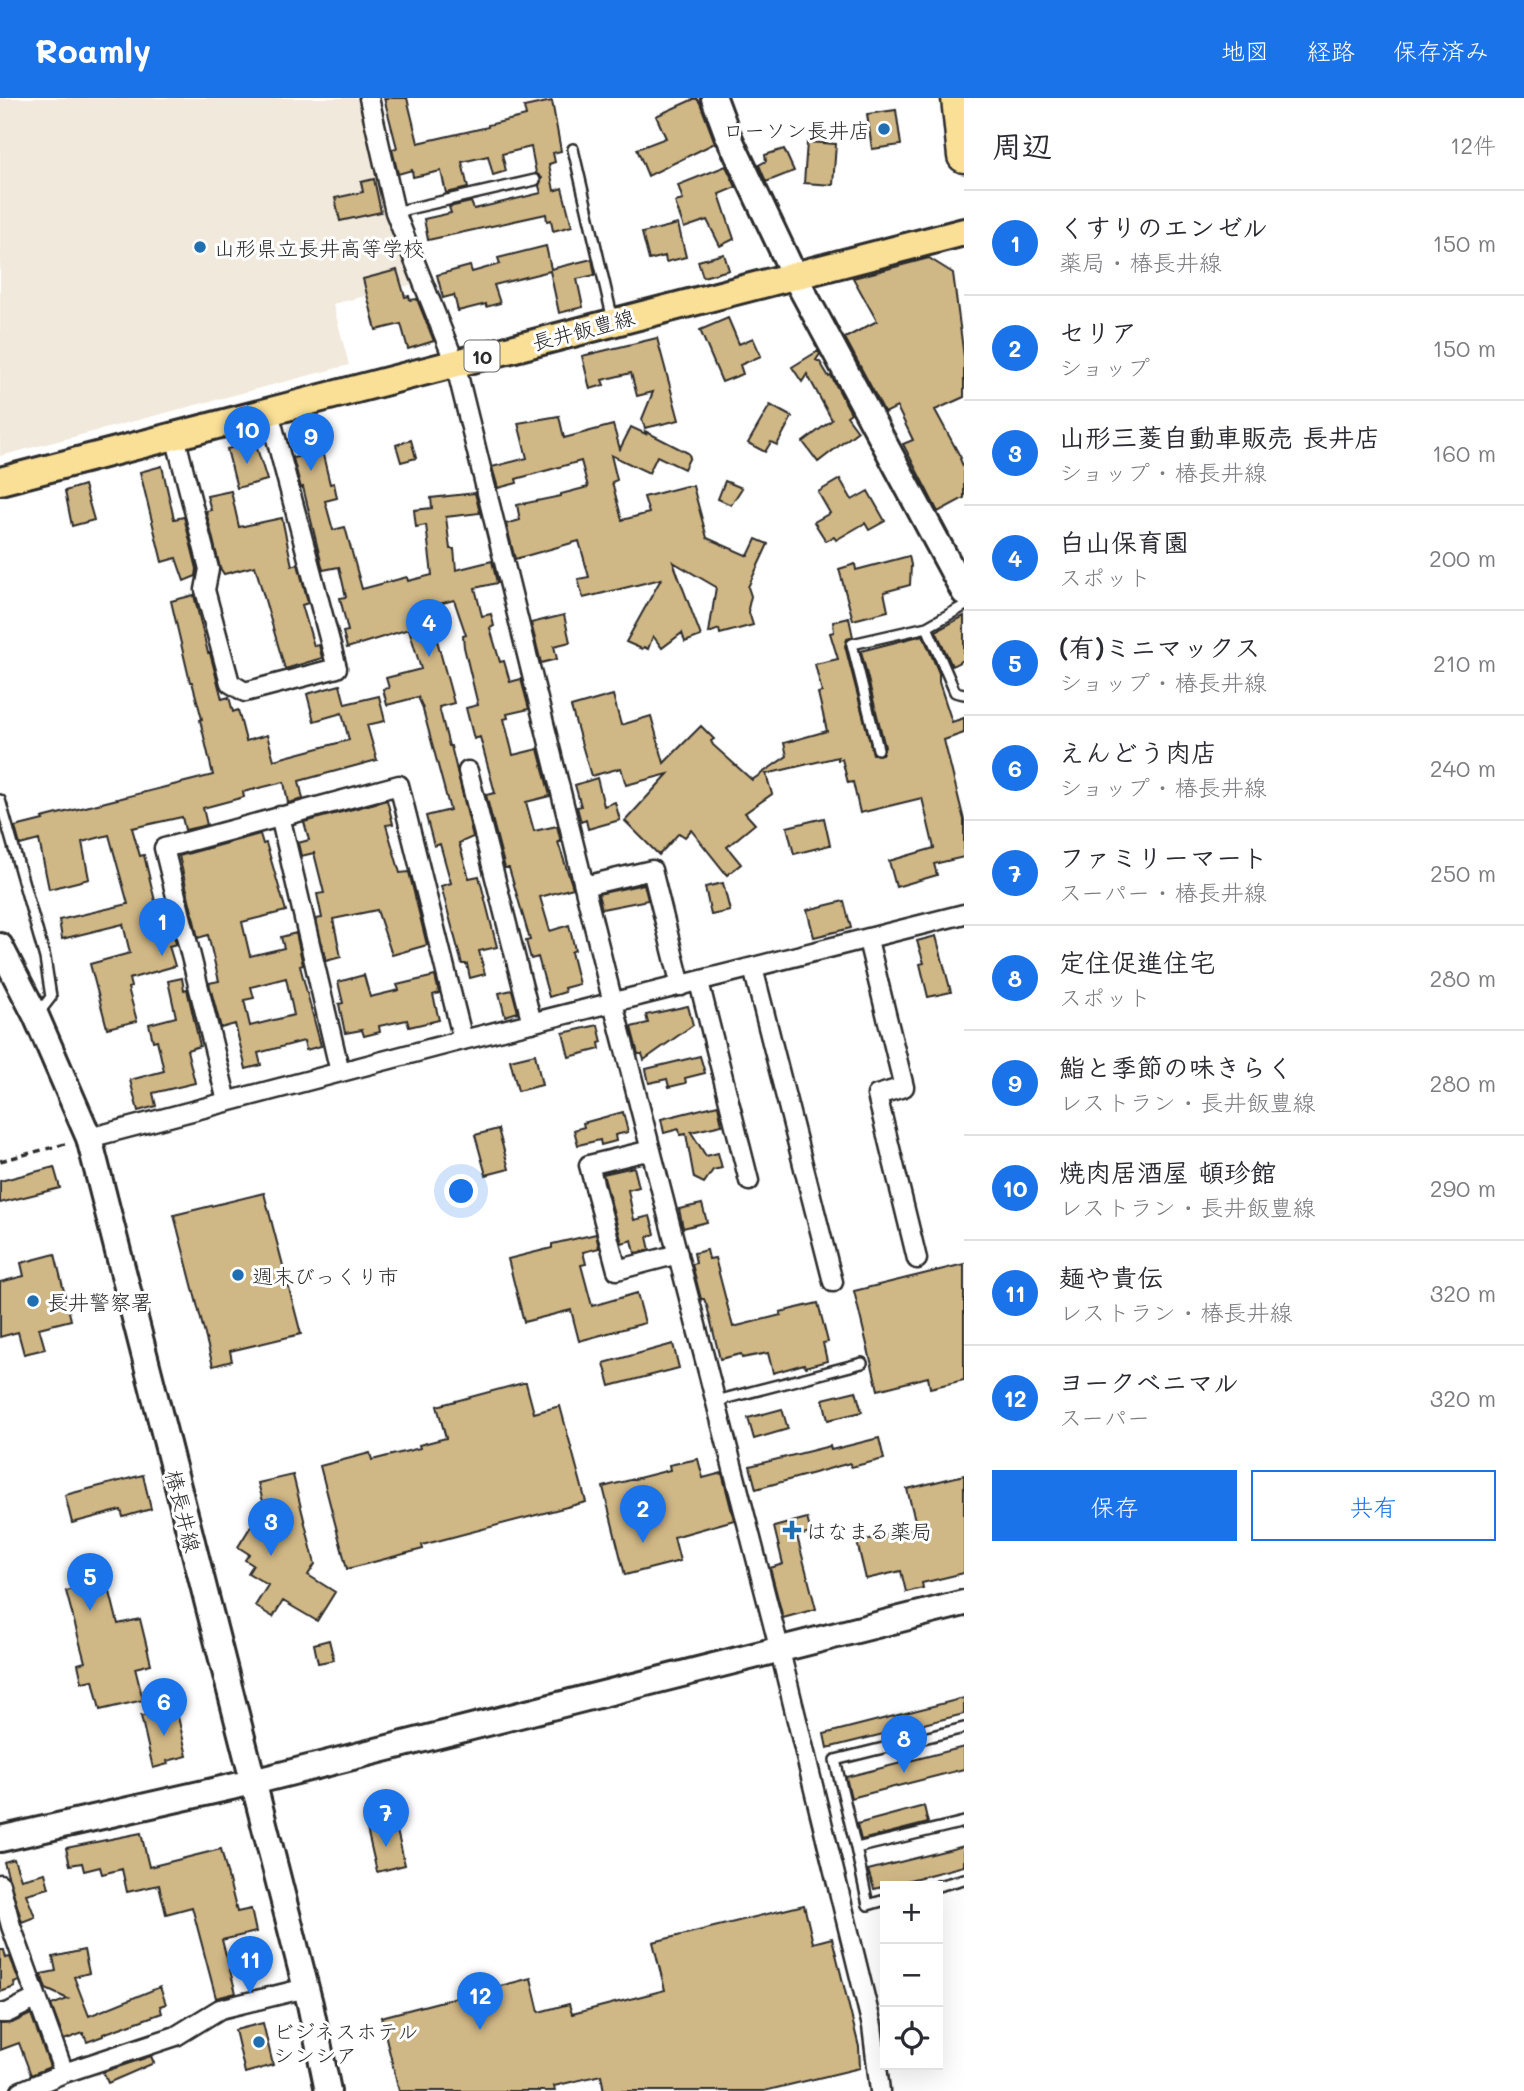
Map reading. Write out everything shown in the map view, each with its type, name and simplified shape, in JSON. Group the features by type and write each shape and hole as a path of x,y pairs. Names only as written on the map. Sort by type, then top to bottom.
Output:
{"highway":[{"path":"958,98 964,156"}],"main road":[{"name":"長井飯豊線","path":"0,481 964,232"}],"street":[{"path":"369,98 395,212 455,363 613,1003 780,1651 872,2026 880,2091"},
{"path":"714,98 727,133 794,275 964,592"},
{"path":"175,436 209,569 205,590 230,683 245,692 337,668 270,412"},
{"path":"468,771 532,1023"},
{"path":"227,1101 164,848 399,785 463,1040"},
{"path":"280,816 340,1072"},
{"path":"584,886 652,870 690,984 749,1181"},
{"path":"89,1138 463,1040 964,914"},
{"path":"868,940 904,1087 877,1095 917,1259"},
{"name":"椿長井線","path":"0,946 36,1016 89,1138 306,1988 328,2091"},
{"path":"753,968 833,1282"},
{"path":"651,1150 589,1165 617,1270 678,1254"},
{"path":"0,1839 253,1782 964,1603"},
{"path":"0,1884 11,1926 64,2073"},
{"path":"21,2091 64,2073 176,2036 220,2009 306,1988"},
{"path":"0,2013 7,2013 37,1998"}],"lane":[{"path":"573,149 613,321"},
{"path":"395,212 535,180"},
{"path":"878,749 852,644 927,627 964,606"},
{"path":"927,627 955,692 964,694"},
{"path":"0,800 45,957 51,997 36,1016"},
{"path":"716,1401 862,1363"},
{"path":"880,1901 868,1905 835,1760 964,1728"},
{"path":"856,1848 964,1822"},
{"path":"943,1885 964,1879"}],"path":[{"path":"0,1161 89,1138"}],"shaded area":[{"name":"山形県立長井高等学校","path":"0,98 360,98 388,210 414,284 333,304 349,365 0,456"}],"building":[{"path":"384,98 407,98 418,143 526,116 524,107 552,101 561,151 553,153 555,162 549,164 554,191 562,188 572,226 553,231 551,220 547,221 546,214 428,240 424,219 451,213 449,207 471,202 474,209 541,193 539,186 542,178 536,173 531,147 502,154 506,171 493,175 488,156 462,162 468,188 446,193 441,171 413,177 412,170 398,174 392,149 397,148"},
{"path":"696,98 715,143 648,176 637,149 666,138 656,116"},
{"name":"ローソン長井店","path":"896,110 901,145 872,149 867,114"},
{"path":"807,142 836,144 833,185 804,183"},
{"path":"784,149 794,171 766,182 759,165 766,161 765,155"},
{"path":"726,166 736,187 719,194 734,239 720,246 707,220 684,228 675,202 683,200 678,185"},
{"path":"374,179 381,212 340,221 335,198 363,192 361,182"},
{"path":"678,224 686,257 666,262 665,256 649,260 642,233"},
{"path":"546,246 551,269 592,259 595,275 577,279 583,307 559,313 550,271 494,285 500,303 486,307 486,304 458,311 454,295 443,298 437,275 470,266 472,272 500,264 498,258"},
{"path":"724,254 729,270 703,277 698,261"},
{"path":"929,258 953,273 964,357 964,397 935,410 961,458 964,468 964,498 938,512 903,444 913,440 897,407 885,413 845,338 877,321 853,278"},
{"path":"397,270 405,297 409,296 410,300 417,299 434,341 408,349 401,324 376,330 363,279"},
{"path":"728,318 739,344 753,338 761,356 740,365 743,374 722,382 700,330"},
{"path":"657,338 679,420 645,428 642,419 653,392 637,396 631,373 602,380 604,385 590,389 582,356"},
{"path":"818,351 820,354 816,360 829,377 831,376 851,413 847,416 858,431 818,462 803,442 832,420 807,374 802,382 792,367"},
{"path":"770,405 792,417 777,445 771,442 765,452 748,443"},
{"path":"559,416 564,438 613,425 620,449 631,427 646,434 645,431 688,453 690,457 684,469 657,456 649,473 611,455 617,480 612,482 622,520 649,513 644,497 693,486 707,538 748,556 756,539 768,544 748,587 751,596 748,609 753,625 720,634 719,629 709,633 716,587 673,562 701,636 685,642 682,633 662,648 653,636 648,649 642,649 626,642 661,579 583,598 578,579 589,577 579,541 515,559 506,524 520,520 517,505 588,487 581,461 516,479 517,483 498,488 492,467 527,458 518,423"},
{"path":"411,440 416,458 401,462 396,445"},
{"path":"255,442 267,480 237,488 227,449"},
{"path":"322,451 330,484 334,483 337,498 325,501 333,530 345,527 362,589 407,577 408,581 432,575 426,525 416,527 414,510 432,508 431,498 475,493 480,513 446,517 450,549 454,549 456,570 492,561 497,583 475,588 482,616 491,614 494,626 490,628 500,662 504,661 510,682 521,679 529,709 507,714 508,718 504,719 513,755 538,749 550,796 526,802 534,831 557,826 561,842 558,842 573,888 540,897 550,931 569,925 575,950 571,952 579,984 564,988 565,992 549,997 538,957 531,959 526,941 530,940 509,868 505,868 486,795 495,793 480,737 474,739 466,708 478,705 464,647 463,636 466,635 454,600 428,607 454,703 439,707 473,837 459,843 469,878 479,876 497,947 479,951 485,974 470,978 467,964 462,964 441,886 451,883 440,844 434,846 426,816 450,810 422,706 418,697 387,705 383,689 389,688 386,678 421,669 409,629 347,648 343,632 348,631 340,598 346,597 339,567 323,570 303,487 301,488 293,458"},
{"path":"162,466 174,519 184,517 197,569 196,576 184,581 176,558 162,562 140,472"},
{"path":"840,479 852,500 868,491 885,521 869,530 865,523 836,540 834,537 826,541 814,522 830,513 818,492"},
{"path":"725,481 742,488 731,505 718,499"},
{"path":"84,485 94,520 72,526 65,491"},
{"path":"231,491 239,527 282,518 292,566 298,564 308,603 302,605 314,646 319,645 322,658 285,669 255,566 224,574 220,568 206,511 211,510 207,496"},
{"path":"909,556 910,585 884,592 888,611 853,620 839,569 855,564 856,570"},
{"path":"194,595 222,699 229,697 233,712 238,710 246,741 267,735 274,760 349,740 342,713 314,721 307,694 340,685 345,704 379,696 385,721 367,725 377,760 299,781 303,799 288,803 284,782 243,792 244,797 203,808 207,825 185,830 182,817 132,828 140,856 144,855 160,922 170,919 176,944 169,946 175,966 129,979 131,987 128,988 137,1021 107,1028 90,964 130,953 123,924 62,939 59,920 128,904 109,835 82,842 89,879 49,889 39,840 20,845 15,827 213,775 200,720 202,719 190,682 171,601"},
{"path":"564,615 570,642 554,646 557,659 541,663 531,623"},
{"path":"964,616 964,660 952,666 936,631"},
{"path":"849,618 853,637 847,639 845,646 873,754 882,754 885,747 861,651 923,635 939,673 939,682 952,722 964,718 964,733 944,740 964,820 964,857 934,864 937,875 896,887 889,861 934,848 922,798 860,813 853,782 848,783 842,759 838,760 838,757 766,774 772,794 745,813 755,824 727,847 741,864 727,875 691,830 685,837 679,833 659,855 625,821 668,774 626,785 621,768 591,776 571,707 613,695 621,725 651,716 664,763 701,726 714,739 711,741 713,745 752,780 787,756 784,743 827,731 818,693 822,692 815,664 838,659 830,633 834,632 833,622"},
{"path":"597,778 604,806 615,802 620,820 588,829 586,820 581,822 577,807 581,806 575,785"},
{"path":"387,800 393,824 386,825 400,873 409,872 427,945 392,955 377,910 333,919 341,957 326,961 316,919 322,918 317,894 324,893 314,853 301,856 298,843 309,840 304,822"},
{"path":"824,818 830,845 794,854 787,827"},
{"path":"260,834 263,844 266,843 286,911 242,922 250,956 284,948 281,937 296,933 303,965 300,966 321,1046 306,1050 304,1041 258,1053 261,1065 246,1069 235,1024 221,1028 209,983 219,981 208,935 198,938 179,856","holes":["286,978 294,1015 250,1026 244,1000 254,998 251,987"]},
{"path":"723,883 730,911 711,915 705,887"},
{"path":"644,884 648,900 602,909 598,894"},
{"path":"844,901 851,928 814,937 807,910"},
{"path":"936,936 951,992 928,997 920,964 924,963 917,941"},
{"path":"364,975 370,997 399,990 397,985 435,976 439,993 433,995 439,1020 409,1027 407,1020 379,1026 380,1032 364,1036 362,1030 345,1033 338,982"},
{"path":"182,978 200,1046 187,1050 195,1083 153,1093 156,1106 138,1111 130,1080 164,1071 157,1040 153,1041 149,1024 176,1017 168,981"},
{"path":"512,990 518,1012 505,1016 499,993"},
{"path":"688,1006 693,1025 644,1060 642,1054 638,1054 631,1027 648,1023 646,1015"},
{"path":"598,1025 602,1042 599,1043 600,1049 569,1057 563,1033"},
{"path":"535,1054 542,1085 518,1091 510,1060"},
{"path":"700,1056 705,1073 685,1078 686,1083 669,1087 667,1079 649,1083 646,1069"},
{"path":"718,1105 722,1125 691,1132 706,1156 718,1153 722,1168 713,1170 704,1183 694,1178 686,1134 680,1135 679,1129 664,1133 661,1119"},
{"path":"623,1112 628,1132 615,1135 616,1141 601,1145 600,1140 578,1145 574,1130 584,1127 583,1123"},
{"path":"498,1129 509,1169 486,1175 475,1135"},
{"path":"54,1167 60,1188 0,1203 0,1181"},
{"path":"634,1167 639,1187 628,1190 634,1220 650,1216 655,1234 647,1237 650,1250 635,1253 632,1240 622,1243 603,1174"},
{"name":"週末びっくり市","path":"264,1193 301,1334 230,1351 232,1361 213,1366 174,1215"},
{"path":"702,1204 707,1222 683,1228 679,1209"},
{"path":"596,1234 599,1248 583,1252 586,1264 581,1265 592,1306 637,1293 645,1323 579,1341 571,1310 524,1322 508,1259 552,1248 552,1244"},
{"path":"707,1250 709,1259 715,1258 733,1327 818,1303 828,1342 823,1343 827,1361 773,1373 768,1353 742,1358 741,1354 720,1359 707,1306 704,1299 701,1299 692,1264 696,1263 694,1253"},
{"name":"長井警察署","path":"55,1254 71,1320 39,1328 45,1349 24,1354 18,1332 0,1337 0,1282 24,1276 21,1263"},
{"path":"964,1264 964,1380 930,1388 928,1377 878,1390 854,1291"},
{"path":"673,1344 679,1368 610,1386 604,1363"},
{"path":"526,1383 534,1413 560,1406 586,1502 422,1545 423,1549 347,1569 320,1466 370,1453 372,1460 420,1448 419,1445 446,1438 437,1406"},
{"path":"856,1391 862,1412 828,1420 823,1399"},
{"path":"782,1409 788,1429 754,1439 748,1418"},
{"path":"879,1438 884,1459 851,1467 850,1463 756,1489 750,1466 830,1446 831,1450"},
{"path":"698,1459 703,1478 722,1473 734,1520 674,1537 680,1561 625,1575 603,1487 670,1470 669,1465"},
{"path":"143,1475 151,1509 123,1517 121,1510 72,1523 65,1495"},
{"path":"293,1475 315,1564 308,1575 335,1592 317,1621 283,1601 273,1617 255,1606 268,1585 248,1573 253,1565 245,1560 249,1554 238,1547 264,1505 258,1483"},
{"path":"964,1475 964,1573 922,1583 923,1588 906,1592 901,1571 866,1579 857,1542 917,1528 907,1489"},
{"path":"807,1518 811,1533 797,1536 816,1609 783,1618 770,1568 783,1564 774,1527"},
{"path":"99,1583 101,1590 109,1588 118,1624 140,1619 151,1664 135,1668 143,1700 100,1710 93,1680 82,1682 78,1664 85,1662 66,1591"},
{"path":"329,1640 334,1660 318,1663 314,1644"},
{"path":"964,1698 964,1714 827,1748 824,1734"},
{"path":"176,1708 187,1756 153,1768 141,1716"},
{"path":"964,1747 964,1769 851,1798 846,1777"},
{"path":"924,1806 928,1823 861,1840 857,1824"},
{"path":"395,1822 405,1865 377,1872 367,1829"},
{"path":"141,1833 149,1867 221,1849 237,1912 251,1909 256,1932 222,1940 236,1993 216,1998 192,1907 166,1914 159,1885 127,1892 122,1869 102,1874 100,1867 84,1871 82,1863 70,1865 66,1848"},
{"path":"964,1846 964,1866 905,1881 880,1881 880,1887 874,1889 868,1870"},
{"path":"14,1859 21,1879 45,1873 49,1888 26,1894 35,1917 22,1922 4,1862"},
{"path":"804,1905 813,1943 832,1938 859,2047 860,2068 764,2091 604,2091 601,2075 554,2086 555,2091 399,2091 381,2017 531,1978 539,2012 569,2004 572,2014 665,1990 653,1942"},
{"path":"0,1950 4,1950 6,1958 10,1957 19,1981 14,1983 15,1987 0,1992"},
{"path":"84,1950 89,1973 74,1977 89,2016 160,1987 166,2004 160,2006 162,2013 87,2042 83,2033 64,2040 51,2005 68,1999 46,1989 41,1974 56,1971 53,1957"},
{"path":"31,2014 50,2067 31,2075 19,2043 0,2050 0,2024 12,2023"},
{"path":"263,2023 273,2065 245,2073 235,2030"},
{"path":"151,2056 154,2063 108,2083 103,2072"}],"place":[{"name":"ローソン長井店","path":"884,129"},
{"name":"山形県立長井高等学校","path":"200,247"},
{"name":"焼肉居酒屋 頓珍館","path":"247,464"},
{"name":"鮨と季節の味きらく","path":"311,471"},
{"name":"白山保育園","path":"429,657"},
{"name":"くすりのエンゼル","path":"162,956"},
{"name":"週末びっくり市","path":"238,1275"},
{"name":"長井警察署","path":"33,1301"},
{"name":"はなまる薬局","path":"792,1530"},
{"name":"セリア","path":"643,1543"},
{"name":"山形三菱自動車販売 長井店","path":"271,1556"},
{"name":"(有)ミニマックス","path":"90,1611"},
{"name":"えんどう肉店","path":"164,1736"},
{"name":"定住促進住宅","path":"904,1773"},
{"name":"ファミリーマート","path":"386,1847"},
{"name":"麺や貴伝","path":"250,1994"},
{"name":"ヨークベニマル","path":"480,2030"},
{"name":"ビジネスホテル シンシア","path":"259,2042"}]}
